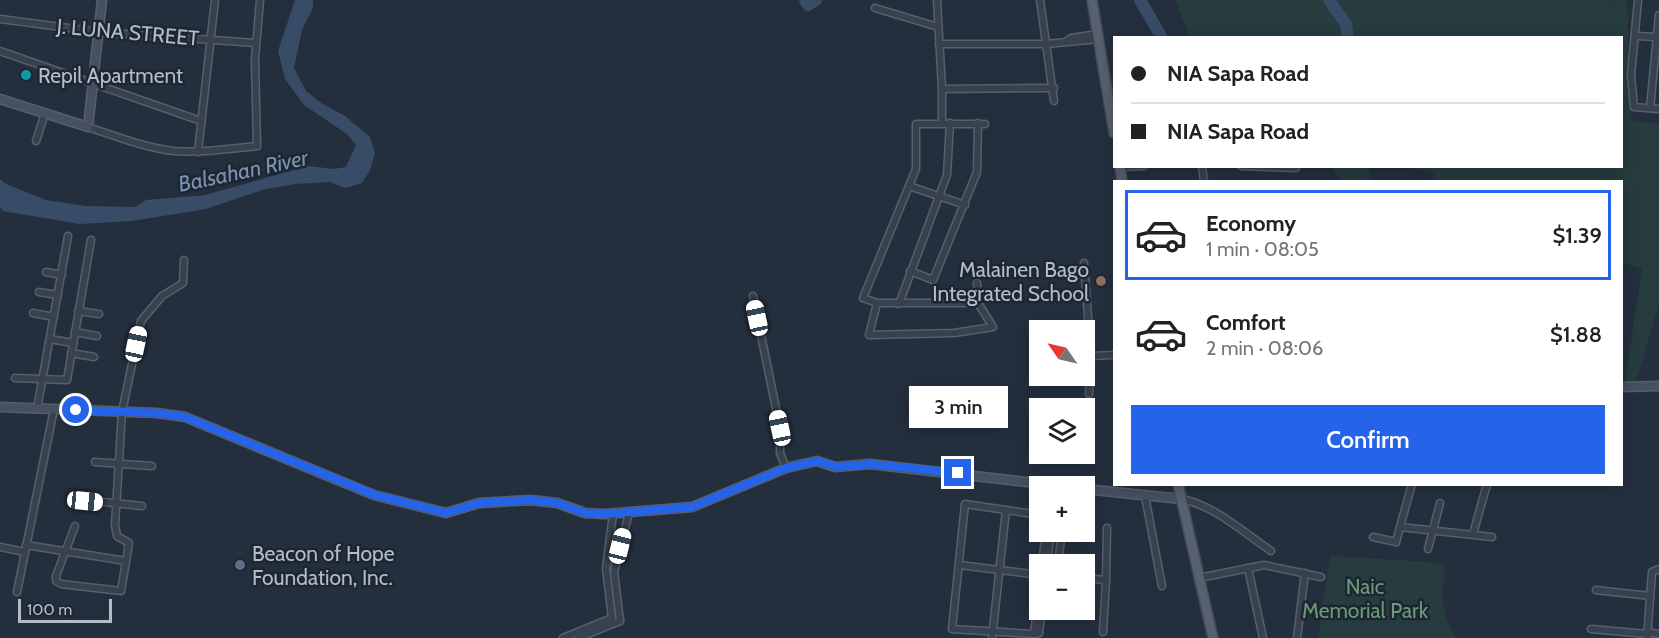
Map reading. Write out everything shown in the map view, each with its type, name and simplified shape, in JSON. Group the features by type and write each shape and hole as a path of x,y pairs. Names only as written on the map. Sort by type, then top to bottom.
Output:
{"main road":[{"path":"1092,0 1095,37 1113,128"},
{"path":"1179,486 1213,638"}],"street":[{"path":"88,127 102,0"},
{"path":"198,152 215,0"},
{"path":"0,99 127,140 171,151 198,152 257,146 255,59 260,0"},
{"path":"937,0 942,123"},
{"path":"1040,0 1054,87 1054,100"},
{"path":"1638,0 1631,75 1634,107 1659,109"},
{"path":"875,8 938,27"},
{"path":"1650,108 1659,15"},
{"name":"J. LUNA STREET","path":"0,19 99,32 256,43"},
{"path":"1635,36 1657,37"},
{"path":"939,45 1046,44 1095,37"},
{"path":"0,51 201,122"},
{"path":"942,89 1054,87"},
{"path":"36,141 45,113"},
{"path":"899,303 947,175 950,123"},
{"path":"910,271 933,280 977,172 981,123 916,124 916,169 863,298 877,303 978,303"},
{"path":"909,186 965,206"},
{"path":"37,409 68,236"},
{"path":"15,378 67,380 91,240"},
{"path":"75,526 55,579 62,584 121,591 129,543 117,536 115,525 122,412 141,321 162,296 183,283 183,260"},
{"path":"1084,263 1088,320"},
{"path":"46,272 62,275"},
{"path":"877,303 869,334 954,333 993,327 978,303 977,283"},
{"path":"39,292 58,295"},
{"path":"753,296 780,428 780,453 786,468"},
{"path":"78,311 99,314"},
{"path":"33,313 54,317"},
{"path":"75,332 97,336"},
{"path":"50,339 73,343"},
{"path":"71,353 94,357"},
{"path":"1095,355 1113,355"},
{"path":"1089,386 1089,394"},
{"path":"1623,387 1659,386"},
{"path":"0,407 157,413 185,417 375,495 446,513 479,503 531,500 557,503 585,513 613,514 692,507 786,468 818,461 836,467 870,464 1029,483"},
{"path":"17,592 54,410"},
{"path":"95,462 152,466"},
{"path":"1373,537 1396,542 1411,486"},
{"path":"1473,534 1486,486"},
{"path":"1095,490 1194,502 1227,519 1271,551"},
{"path":"1145,496 1162,586"},
{"path":"85,501 142,506"},
{"path":"1428,549 1440,503"},
{"path":"951,638 965,504 1029,513"},
{"path":"992,635 1006,510"},
{"path":"620,621 614,572 629,513"},
{"path":"612,618 606,568 613,514"},
{"path":"1400,527 1492,537"},
{"path":"1103,632 1107,528"},
{"path":"0,547 65,551 126,561"},
{"path":"607,562 616,562"},
{"path":"959,565 1029,573"},
{"path":"1199,578 1264,565 1321,577"},
{"path":"1248,568 1263,638"},
{"path":"1647,635 1652,572 1659,569"},
{"path":"1296,638 1305,573"},
{"path":"1095,579 1106,580"},
{"path":"1596,590 1650,596"},
{"path":"563,638 612,618 620,621"},
{"path":"1034,634 1036,620"},
{"path":"952,629 992,635 1034,634 1039,633 1041,620"},
{"path":"578,638 620,621"},
{"path":"1592,629 1647,635 1659,634"}],"green space":[{"path":"1176,0 1612,0 1613,3 1615,0 1627,0 1631,120 1659,124 1659,303 1636,382 1625,382 1642,268 1623,263 1623,180 1433,180 1434,173 1412,168 1623,168 1623,36 1189,36"},
{"path":"1333,168 1369,168 1370,180 1339,180"},
{"name":"Naic Memorial Park","path":"1330,556 1430,562 1445,566 1443,603 1447,619 1456,638 1318,638"}],"water":[{"path":"295,0 313,0 313,8 302,30 294,68 306,91 321,103 345,116 370,137 375,153 370,170 362,183 346,188 329,182 296,184 266,189 206,209 132,221 80,224 3,211 0,207 0,179 6,184 46,200 86,206 136,207 146,200 205,195 308,166 334,169 346,167 356,145 347,134 304,105 285,79 278,51"}],"waterway":[{"name":"Balsahan River","path":"805,0 808,5 816,0"},
{"name":"Balsahan River","path":"1140,0 1161,36"},
{"name":"Balsahan River","path":"1329,0 1346,24 1348,36"}],"place":[{"name":"Repil Apartment","path":"26,75"},
{"name":"Malainen Bago Integrated School","path":"1101,281"},
{"name":"Beacon of Hope Foundation, Inc.","path":"240,565"}],"route":[{"path":"76,410 157,413 185,417 336,481 375,495 446,513 479,503 531,500 557,503 585,513 605,514 692,507 786,468 818,461 836,467 870,464 958,473"}]}
